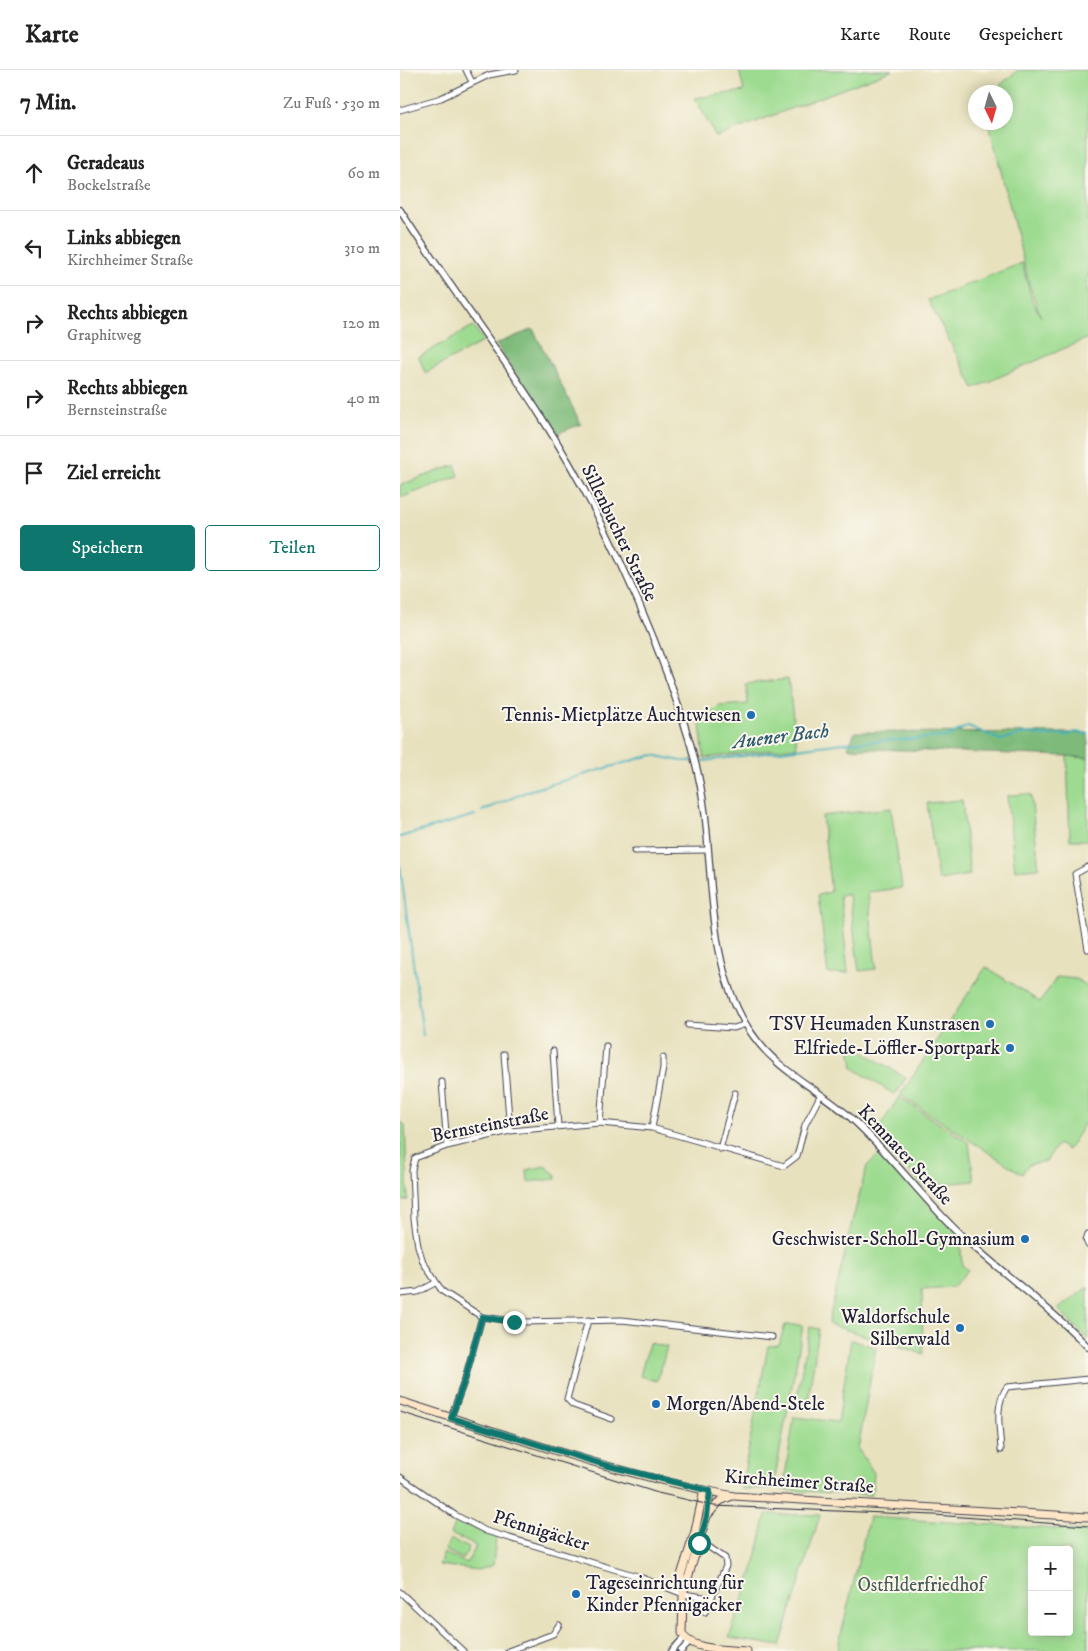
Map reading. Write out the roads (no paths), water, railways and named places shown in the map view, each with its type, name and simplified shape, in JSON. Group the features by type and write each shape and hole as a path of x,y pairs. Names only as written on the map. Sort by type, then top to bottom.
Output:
{"main road":[{"name":"Kirchheimer Straße","path":"400,1401 605,1465 734,1496 1088,1517"},
{"path":"683,1594 707,1516 707,1491"},
{"path":"707,1491 681,1575 683,1594 681,1628 686,1640 706,1647 747,1651"},
{"path":"707,1516 720,1501 734,1496"}],"street":[{"path":"466,70 472,82"},
{"path":"400,110 433,101 496,72 516,70"},
{"name":"Sillenbucher Straße","path":"400,210 451,288 531,401 581,486 645,622 678,703 695,762 703,800 715,909"},
{"path":"634,851 708,850"},
{"path":"1088,867 1077,872 1077,889 1088,948"},
{"name":"Kemnater Straße","path":"715,909 719,943 728,982 746,1024 765,1051 778,1064 848,1115 870,1136 959,1233 1060,1319 1088,1347"},
{"path":"688,1026 734,1028 746,1024"},
{"path":"600,1123 606,1046"},
{"path":"553,1050 558,1126"},
{"path":"504,1054 510,1131"},
{"path":"652,1128 663,1058"},
{"path":"442,1082 448,1146"},
{"path":"720,1149 735,1093"},
{"name":"Bernsteinstraße","path":"772,1337 650,1322 588,1320 522,1322 482,1317 454,1301 435,1283 426,1268 418,1246 414,1219 412,1170 415,1158 448,1146 510,1131 600,1123 652,1128 784,1166 796,1156 805,1126 820,1096"},
{"path":"1088,1234 1086,1240 1088,1245"},
{"path":"400,1294 424,1290 435,1283"},
{"path":"451,1418 465,1379 482,1317"},
{"path":"588,1320 567,1398 573,1405 612,1419"},
{"path":"1001,1450 999,1407 1006,1385 1088,1379"},
{"name":"Pfennigäcker","path":"400,1478 455,1515 486,1530 637,1576 683,1594 711,1598"},
{"path":"691,1545 699,1543 706,1545 725,1558 726,1566 705,1612"},
{"path":"400,1592 463,1651"},
{"path":"508,1651 553,1634 560,1625"},
{"path":"672,1651 686,1640"},
{"path":"681,1651 686,1640"}],"waterway":[{"name":"Auener Bach","path":"482,811 528,791 653,755 681,761 703,761 843,743 946,737 968,726 1001,740 1027,733 1046,736 1061,734 1065,736 1076,732 1088,734"},
{"path":"400,837 475,815"},
{"path":"400,866 423,1036"}],"tram line":[{"path":"400,1412 658,1493 714,1506 934,1515 1088,1526"}],"place":[{"name":"Tennis-Mietplätze Auchtwiesen","path":"751,715"},
{"name":"TSV Heumaden Kunstrasen","path":"990,1024"},
{"name":"Elfriede-Löffler-Sportpark","path":"1010,1048"},
{"name":"Geschwister-Scholl-Gymnasium","path":"1025,1239"},
{"name":"Waldorfschule Silberwald","path":"960,1328"},
{"name":"Morgen/Abend-Stele","path":"656,1404"},
{"name":"Tageseinrichtung für Kinder Pfennigäcker","path":"576,1594"}],"park label":[{"name":"Ostfilderfriedhof","path":"921,1585"}]}
